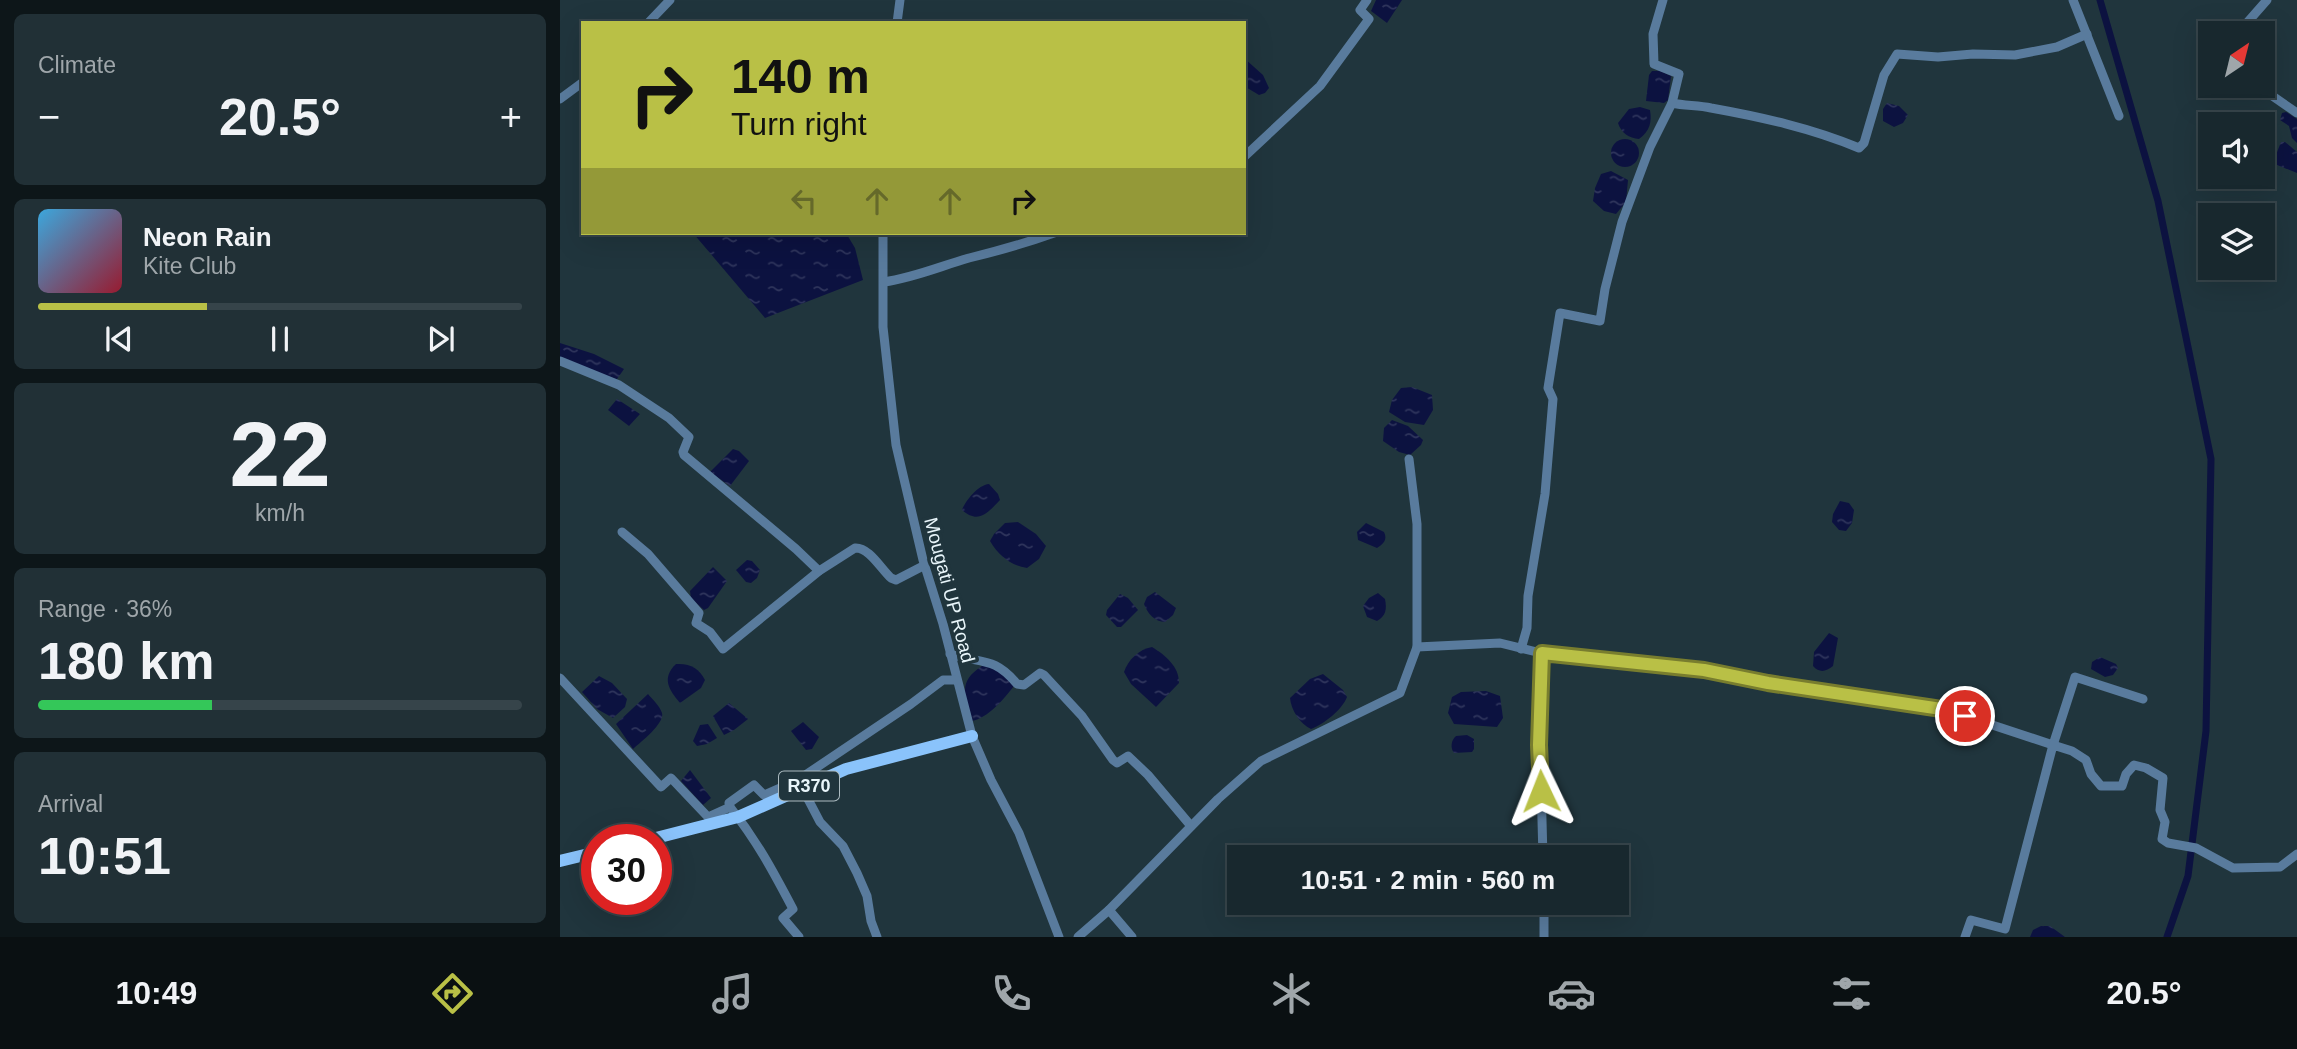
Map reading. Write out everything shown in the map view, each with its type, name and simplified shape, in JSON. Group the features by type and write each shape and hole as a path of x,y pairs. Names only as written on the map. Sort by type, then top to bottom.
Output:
{"main road":[{"name":"R370","path":"672,832 734,812 846,769 972,736"},
{"path":"560,861 581,856"}],"street":[{"path":"650,21 670,0"},
{"path":"897,21 900,0"},
{"path":"1246,155 1320,86 1369,19 1360,10 1367,0"},
{"path":"1521,649 1527,628 1528,596 1545,494 1553,399 1548,388 1560,313 1600,321 1622,222 1650,147 1672,103 1679,74 1654,64 1653,34 1663,0"},
{"path":"2073,0 2119,116"},
{"path":"2249,21 2267,0"},
{"path":"1672,103 1686,107 1709,107 1811,129 1859,148 1864,142 1884,75 1897,54 1938,57 2015,55 2057,47 2087,34"},
{"path":"560,99 581,83"},
{"path":"2275,98 2297,113"},
{"name":"Mougati UP Road","path":"883,235 883,327 896,445 925,565 972,736 991,780 1020,833 1059,937"},
{"path":"884,282 901,280 971,258 987,256 1048,235"},
{"path":"560,361 619,385 669,418 689,437 684,455 819,571"},
{"path":"1078,937 1261,761 1400,693 1417,647 1417,524 1409,459"},
{"path":"622,532 648,554 673,581 699,613 696,623 710,632 723,649 819,571 855,548 861,547 891,579 896,580 925,565"},
{"path":"1417,647 1500,643 1542,653 1704,670 1768,683 1948,710 2072,751 2086,760 2091,774 2101,786 2122,786 2126,774 2134,765 2146,768 2163,778 2160,810 2165,822 2162,839 2168,843 2196,848 2234,868 2280,867 2297,854"},
{"path":"1542,653 1539,745 1542,845"},
{"path":"950,654 996,664 1017,684 1024,685 1040,673 1044,675 1082,716 1113,760 1116,763 1128,756 1149,775 1191,826"},
{"path":"1965,937 1971,919 2005,929 2053,745 2075,677 2143,699"},
{"path":"560,678 661,787 671,778 708,817 734,812"},
{"path":"799,937 783,918 793,909 757,842 729,803 754,785 764,795 800,785 943,680 956,680"},
{"path":"800,785 820,822 843,846 857,873 867,896 877,937"},
{"path":"1109,910 1132,937"},
{"path":"1544,915 1544,937"}],"water":[{"path":"1376,0 1402,0 1387,23 1371,11"},
{"path":"1246,60 1263,75 1269,88 1259,95 1246,87"},
{"path":"1652,71 1671,76 1668,100 1664,103 1646,101 1649,75"},
{"path":"1887,103 1899,106 1908,115 1903,123 1894,127 1883,121 1883,109"},
{"path":"1640,107 1650,110 1651,118 1648,129 1639,139 1626,134 1618,123 1629,109"},
{"path":"2286,112 2297,119 2297,143 2292,138 2289,126 2280,120 2282,113"},
{"path":"1625,139 1635,143 1639,153 1635,163 1625,167 1615,163 1611,153 1615,143"},
{"path":"2281,142 2285,142 2297,152 2297,173 2277,165 2275,157"},
{"path":"1611,171 1628,180 1626,202 1616,214 1604,211 1593,201 1601,174"},
{"path":"695,235 847,235 855,248 863,280 765,318"},
{"path":"560,343 594,354 624,369 615,382 560,359"},
{"path":"1412,387 1432,395 1433,410 1424,425 1405,422 1389,412 1392,400 1401,388"},
{"path":"617,399 640,414 629,426 608,410"},
{"path":"1392,420 1408,426 1423,440 1410,455 1399,452 1383,441 1384,428"},
{"path":"733,449 749,461 730,486 710,472"},
{"path":"989,484 1000,500 991,509 978,517 962,510 973,494"},
{"path":"1840,501 1849,503 1854,510 1852,523 1846,531 1839,530 1832,522"},
{"path":"1018,522 1036,534 1046,546 1039,559 1027,568 1006,559 990,541 1005,523"},
{"path":"1366,523 1384,532 1385,540 1377,548 1358,540 1357,532"},
{"path":"747,560 752,561 760,570 751,583 746,582 736,570"},
{"path":"713,567 727,581 704,610 691,598 690,591"},
{"path":"1155,592 1176,608 1165,622 1152,616 1144,604 1147,597"},
{"path":"1378,593 1385,599 1386,606 1384,614 1377,621 1367,617 1363,606 1369,598"},
{"path":"1120,594 1128,598 1138,610 1121,627 1117,627 1106,615"},
{"path":"1829,633 1838,638 1833,666 1820,671 1813,666 1814,652"},
{"path":"1152,647 1174,666 1179,683 1156,707 1131,684 1124,672 1135,656"},
{"path":"2100,657 2116,664 2118,668 2113,675 2105,677 2091,669 2092,662"},
{"path":"676,664 694,667 705,680 701,688 680,703 668,684 671,669"},
{"path":"982,666 995,666 1014,686 990,712 972,721 965,697 966,684"},
{"path":"1323,674 1343,690 1347,697 1332,716 1311,729 1297,716 1290,698 1310,679"},
{"path":"599,676 612,683 627,699 625,707 613,718 597,709 582,692"},
{"path":"1486,691 1500,696 1503,718 1497,727 1454,724 1448,713 1452,697 1461,692"},
{"path":"648,694 660,708 662,717 652,732 633,749 616,724"},
{"path":"729,703 748,719 724,735 713,716"},
{"path":"803,722 819,737 812,749 806,750 791,731"},
{"path":"708,724 717,738 697,746 693,741 700,725"},
{"path":"1467,735 1474,739 1472,752 1454,753 1454,738"},
{"path":"690,770 711,798 703,805 681,781"},
{"path":"2050,926 2065,937 2030,937 2033,930"}],"waterway":[{"path":"2100,0 2158,201 2211,459 2206,731 2188,876 2167,937"}],"route":[{"path":"1541,791 1539,745 1542,653 1704,670 1768,683 1948,710 1965,716"}]}
